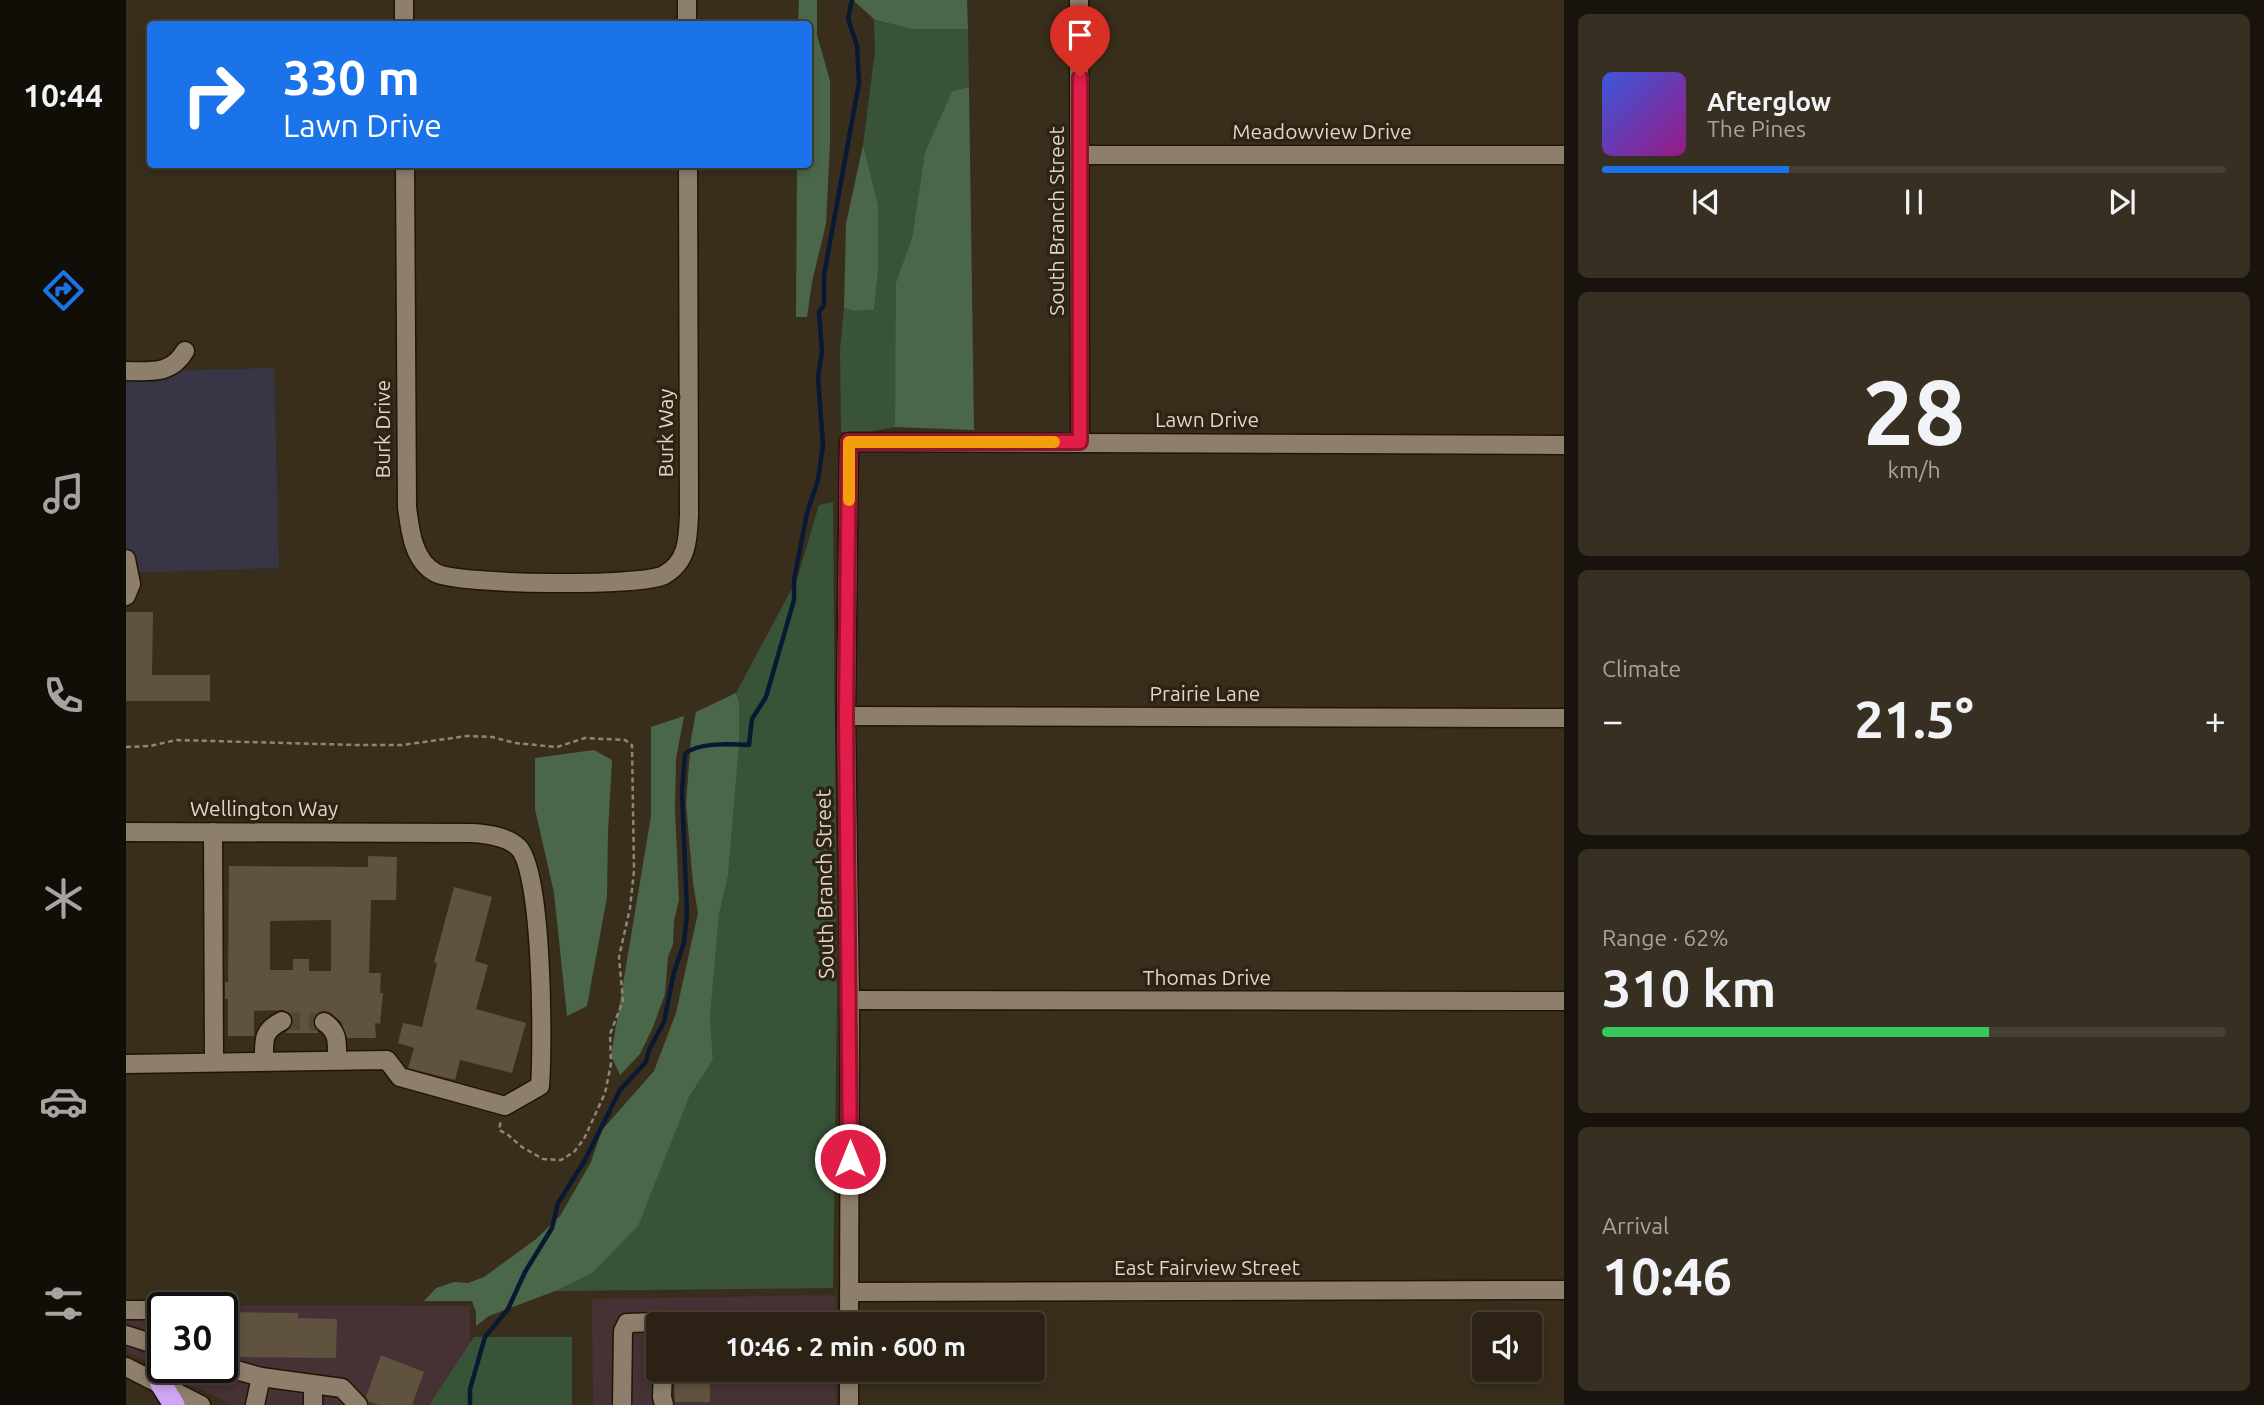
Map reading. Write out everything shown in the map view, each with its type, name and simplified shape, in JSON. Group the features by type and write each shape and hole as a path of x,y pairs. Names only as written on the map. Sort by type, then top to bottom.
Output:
{"highway":[{"path":"156,1383 174,1405"}],"street":[{"path":"404,0 404,21"},
{"path":"687,0 687,21"},
{"name":"South Branch Street","path":"1079,0 1080,442"},
{"name":"Meadowview Drive","path":"1080,155 1564,155"},
{"name":"Burk Drive","path":"405,168 407,507 412,538 419,555 434,572 444,576 454,579 547,582"},
{"name":"Burk Way","path":"547,582 651,580 664,576 676,567 684,554 688,539 689,514 688,168"},
{"path":"126,371 171,368 185,351"},
{"name":"South Branch Street","path":"849,442 846,716 850,1000 849,1312"},
{"name":"Lawn Drive","path":"849,442 1564,445"},
{"path":"126,559 131,584 126,596"},
{"name":"Prairie Lane","path":"846,716 1564,718"},
{"name":"Wellington Way","path":"126,832 472,832 495,835 518,847 529,869 541,967 543,1053 540,1086 505,1106"},
{"path":"213,832 214,1062"},
{"name":"Thomas Drive","path":"850,1000 1564,1001"},
{"path":"264,1061 264,1039 271,1027 282,1021"},
{"path":"324,1022 333,1028 337,1036 337,1059"},
{"path":"126,1064 387,1059 400,1077 505,1106"},
{"name":"East Fairview Street","path":"849,1292 1564,1290"},
{"path":"126,1310 147,1310"},
{"path":"622,1405 623,1331 627,1323 646,1322"},
{"path":"126,1335 147,1342"},
{"path":"126,1367 147,1378"},
{"path":"238,1371 261,1377 342,1388 358,1405"},
{"path":"255,1405 261,1377"},
{"path":"663,1382 664,1405"},
{"path":"849,1382 849,1405"},
{"path":"157,1383 201,1405"},
{"path":"313,1385 313,1405"}],"path":[{"path":"126,747 150,746 176,740 402,745 467,736 557,747 585,738 625,740 632,746 634,871 630,908 619,957 623,1001 610,1034 611,1064 605,1093 584,1139 574,1152 561,1160 543,1158 499,1130 505,1106"}],"shaded area":[{"path":"274,368 279,568 126,573 126,372"},
{"path":"836,1295 836,1312 646,1312 646,1382 836,1382 836,1405 593,1405 592,1299"},
{"path":"126,1305 147,1305 147,1362 126,1351"},
{"path":"238,1305 470,1306 470,1346 428,1405 232,1405 189,1383 238,1383"}],"green space":[{"path":"799,0 817,0 817,35 830,81 826,224 812,282 807,317 796,317 797,168 812,168 812,21 798,21"},
{"path":"853,0 967,0 968,29 912,29 875,20"},
{"path":"874,20 912,29 968,29 969,87 952,91 925,152 912,238 897,282 895,427 858,434 841,432 840,350 844,308 854,311 874,310 878,272 878,204 863,145 875,51"},
{"path":"969,87 974,430 895,427 896,283 912,238 925,152 952,91"},
{"path":"863,145 878,204 878,272 874,310 854,311 844,308 846,224"},
{"path":"833,502 837,1000 833,1288 555,1291 591,1274 689,1097 713,1060 710,1017 719,915 728,876 739,747 739,702 736,693 797,579 819,505"},
{"path":"736,693 739,702 739,747 728,876 719,915 710,1017 713,1060 689,1097 638,1226 591,1274 489,1316 476,1326 476,1312 472,1301 424,1301 436,1288 454,1282 468,1283 484,1277 536,1239 560,1216 591,1162 602,1130 654,1071 676,1013 698,913 686,804 696,712"},
{"path":"684,716 676,759 679,900 674,921 673,944 668,957 665,994 640,1054 620,1075 611,1056 651,816 651,727"},
{"path":"594,750 612,760 607,897 587,1006 567,1016 554,893 535,809 535,758"},
{"path":"474,1337 572,1337 572,1405 429,1405"}],"building":[{"path":"126,612 153,612 152,675 210,675 210,701 126,701"},
{"path":"368,856 397,857 396,900 371,900 369,973 381,973 380,993 383,993 380,1024 375,1023 376,1038 347,1038 341,1022 325,1011 319,1012 313,1020 319,1033 285,1033 293,1020 291,1015 283,1010 254,1011 254,1036 228,1036 225,982 228,982 229,866 368,867","holes":["331,920 331,971 309,971 309,959 293,959 293,970 270,970 270,921"]},
{"path":"454,887 492,897 475,961 488,965 476,1009 526,1023 512,1073 460,1060 455,1080 408,1068 414,1048 398,1043 403,1023 422,1027 437,963 434,962"},
{"path":"238,1312 298,1313 298,1318 337,1319 336,1358 238,1357"},
{"path":"381,1355 424,1372 412,1405 379,1405 368,1401 366,1397"},
{"path":"674,1382 710,1382 710,1402 675,1402"}],"waterway":[{"path":"470,1405 470,1389 485,1337 508,1309 525,1272 552,1228 558,1203 585,1160 620,1090 646,1062 649,1050 664,1022 674,972 684,943 687,913 682,792 685,754 698,747 749,745 752,719 766,697 794,600 794,580 807,513 818,480 823,445 818,377 822,352 819,312 824,305 824,275 859,83 857,45 848,19 852,0"}],"tunnel":[{"path":"282,1021 324,1022"}],"slow traffic":[{"path":"849,500 849,442 1054,442"}],"route":[{"path":"850,1159 846,716 849,442 1080,442 1080,77"}]}
